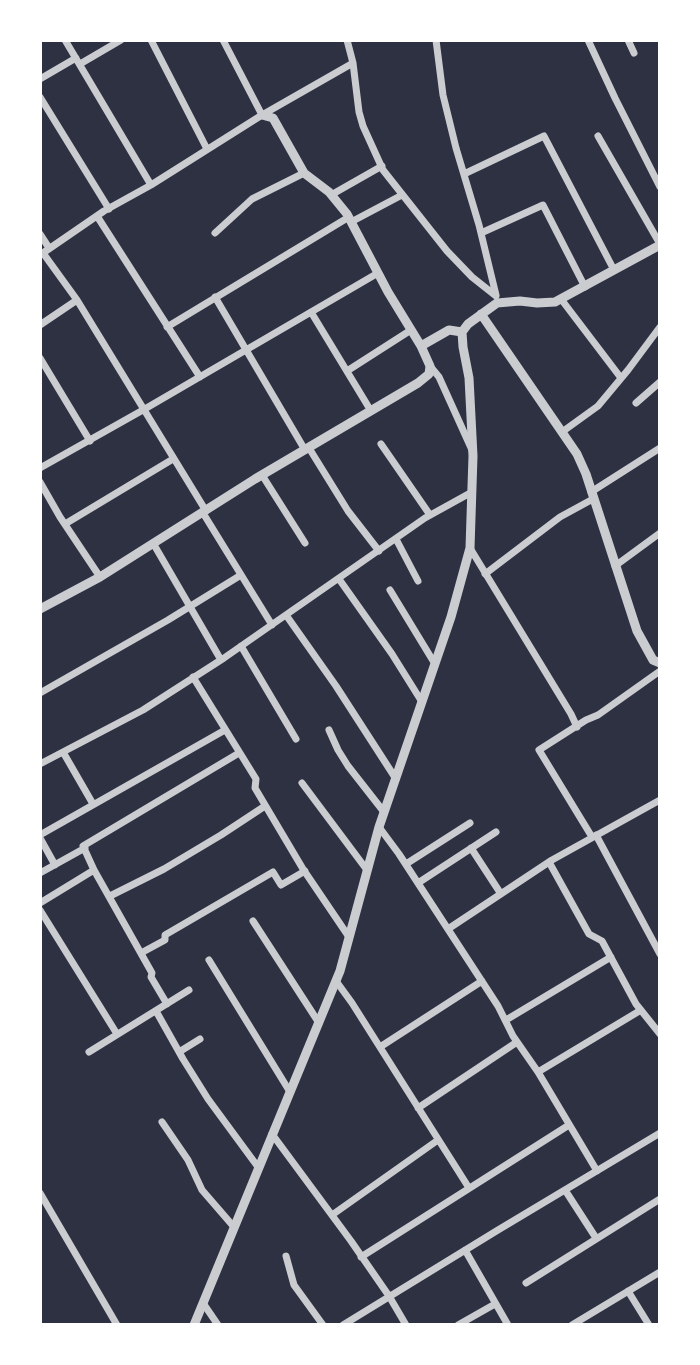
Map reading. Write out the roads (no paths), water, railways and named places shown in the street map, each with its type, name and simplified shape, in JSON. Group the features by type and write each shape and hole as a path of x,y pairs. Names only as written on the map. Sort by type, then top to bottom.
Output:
{"street":[{"path":"65,40 151,184"},
{"path":"40,79 121,40"},
{"path":"150,40 207,149"},
{"path":"223,40 262,115 273,118 304,173 331,195 350,220 430,366 439,377 473,453"},
{"path":"347,40 363,127 382,166 447,251 497,300 555,302 660,245 598,136"},
{"path":"436,40 443,95 497,300"},
{"path":"588,40 660,187"},
{"path":"628,40 635,53"},
{"path":"44,252 108,209 353,63"},
{"path":"40,97 108,209"},
{"path":"464,174 544,136 614,270"},
{"path":"331,195 382,166"},
{"path":"215,233 252,199 304,173"},
{"path":"167,327 350,220 402,195"},
{"path":"481,233 543,205 585,286"},
{"path":"97,216 200,377"},
{"path":"40,234 44,252 144,410 272,625"},
{"path":"40,468 378,273"},
{"path":"215,297 307,449 348,511 379,551"},
{"path":"561,299 621,377"},
{"path":"40,325 76,300"},
{"path":"194,1325 336,981 379,827 451,617 470,548 473,453 469,378 462,332 497,300"},
{"path":"311,312 371,411"},
{"path":"481,314 577,454 637,631 653,660 660,663"},
{"path":"562,432 598,406 660,327"},
{"path":"347,371 411,330"},
{"path":"421,346 449,330 462,332"},
{"path":"40,358 90,441"},
{"path":"42,605 100,577 262,475 425,378 429,374 430,366"},
{"path":"636,403 660,382"},
{"path":"381,444 430,515"},
{"path":"485,573 660,448"},
{"path":"65,524 173,459"},
{"path":"262,475 305,542"},
{"path":"40,482 100,577"},
{"path":"40,764 143,710 272,625 430,515 472,492"},
{"path":"615,566 660,533"},
{"path":"396,539 418,581"},
{"path":"153,544 220,660"},
{"path":"470,548 577,727"},
{"path":"40,693 241,575"},
{"path":"339,579 393,653 422,702"},
{"path":"390,590 435,664"},
{"path":"286,615 396,779"},
{"path":"241,646 296,739"},
{"path":"660,671 631,693 539,750 594,836 660,954"},
{"path":"193,677 256,779 255,788 265,806 349,937"},
{"path":"55,865 40,836 225,730"},
{"path":"330,730 338,750 384,812"},
{"path":"63,752 93,804"},
{"path":"167,1004 83,846 239,753"},
{"path":"302,783 367,870"},
{"path":"448,929 549,862 660,800"},
{"path":"110,897 221,835 265,806"},
{"path":"406,864 470,822"},
{"path":"379,827 498,1006 517,1042 597,1171"},
{"path":"418,883 496,832"},
{"path":"40,873 85,848"},
{"path":"471,848 501,894"},
{"path":"549,862 589,934 602,941 636,1003 660,1034"},
{"path":"40,903 94,870"},
{"path":"141,953 165,940 164,935 273,872 281,885 305,871"},
{"path":"40,910 117,1034"},
{"path":"253,921 319,1023"},
{"path":"506,1020 611,957"},
{"path":"209,960 290,1092"},
{"path":"336,981 469,1188"},
{"path":"380,1047 482,981"},
{"path":"89,1052 189,990"},
{"path":"538,1072 641,1010"},
{"path":"156,1011 229,1129 258,1167"},
{"path":"179,1052 200,1039"},
{"path":"418,1108 517,1042"},
{"path":"162,1122 188,1160 202,1190 234,1227"},
{"path":"361,1257 569,1125"},
{"path":"344,1325 660,1133"},
{"path":"272,1134 389,1296 406,1325"},
{"path":"332,1215 438,1140"},
{"path":"565,1190 596,1238"},
{"path":"40,1193 117,1325"},
{"path":"526,1283 660,1199"},
{"path":"465,1250 508,1325"},
{"path":"286,1256 294,1285 323,1325"},
{"path":"572,1325 660,1272"},
{"path":"628,1291 649,1325"},
{"path":"203,1303 218,1325"},
{"path":"458,1325 495,1304"}]}
